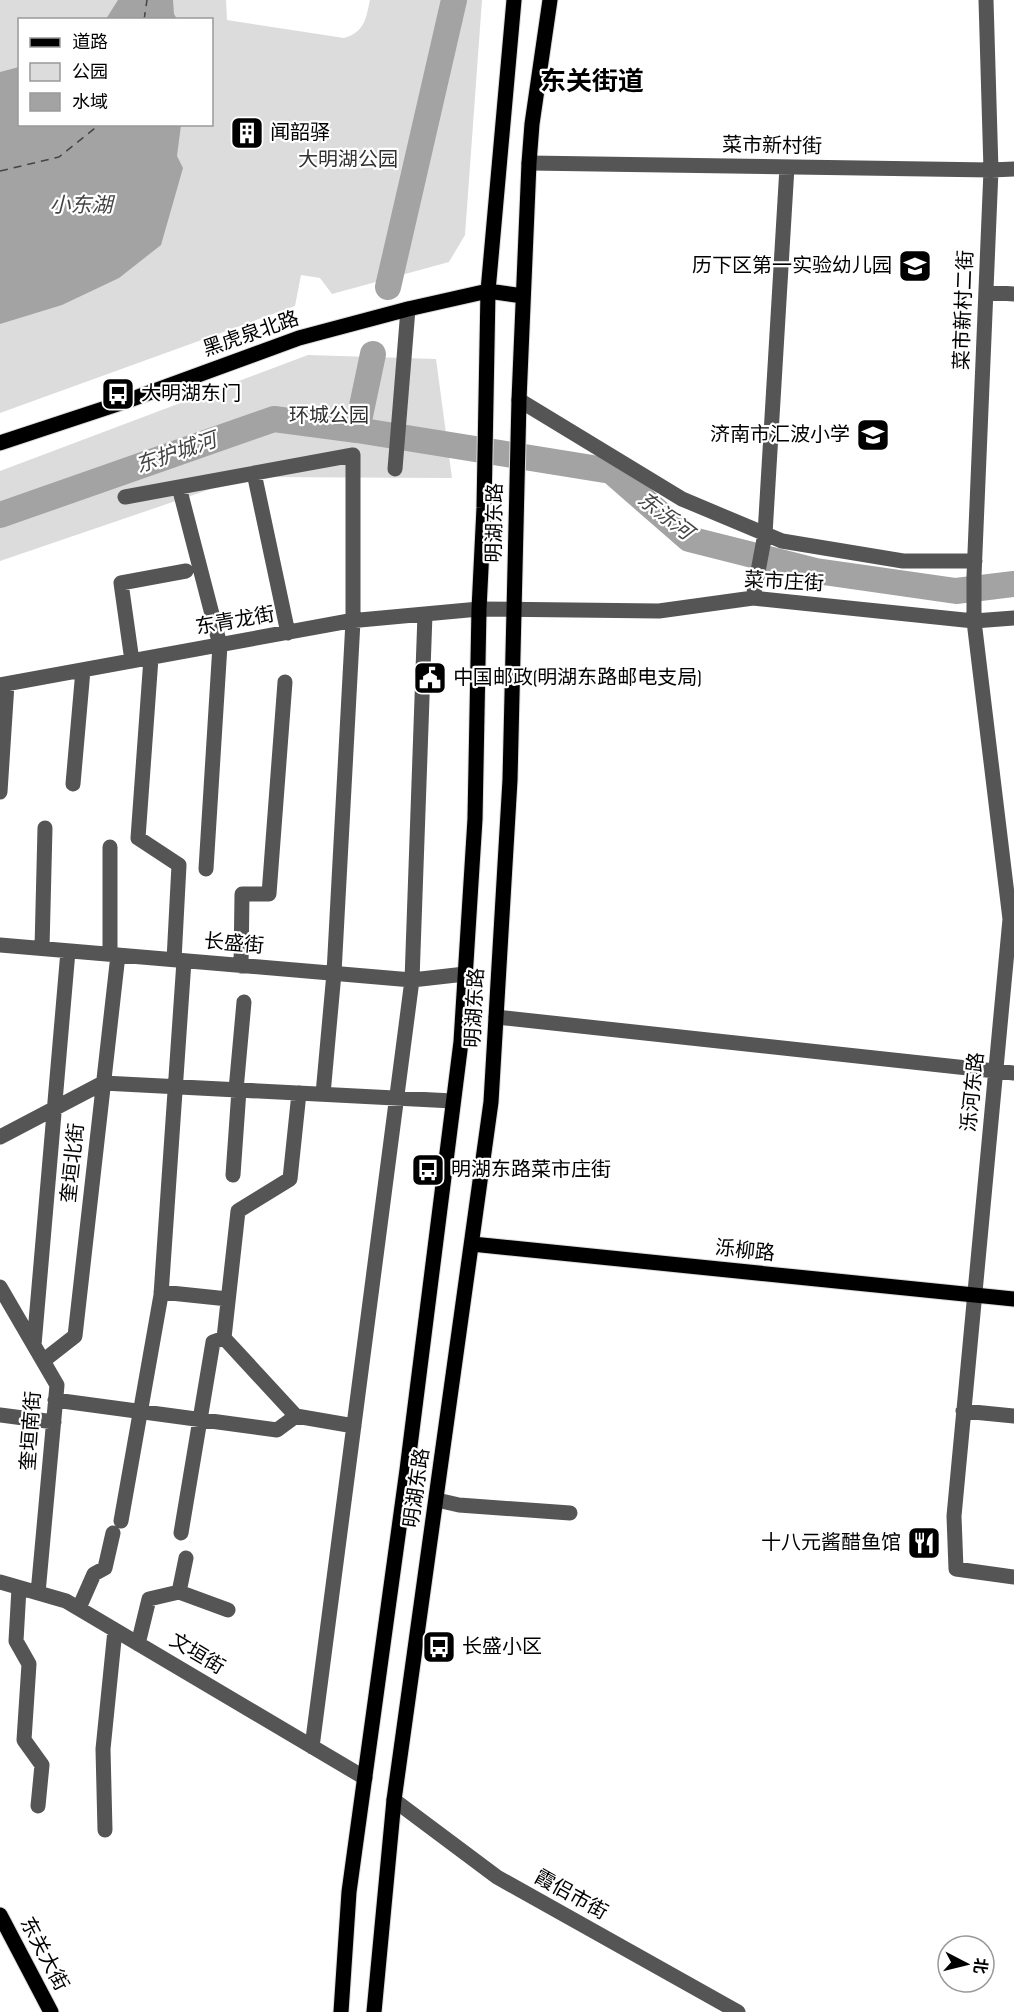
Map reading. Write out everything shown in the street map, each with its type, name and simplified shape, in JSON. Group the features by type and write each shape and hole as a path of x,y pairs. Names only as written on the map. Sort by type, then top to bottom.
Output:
{"main road":[{"name":"明湖东路","path":"341,2012 350,1893 461,1042 475,819 488,291 514,0"},
{"name":"明湖东路","path":"374,2012 394,1800 491,1102 510,780 519,401 529,163 532,124 550,0"},
{"name":"黑虎泉北路","path":"0,443 124,402 299,338 408,309 488,291 523,296"},
{"name":"泺柳路","path":"472,1244 1014,1299"},
{"name":"东关大街","path":"0,1915 51,2012"}],"street":[{"name":"菜市新村二街","path":"974,621 974,569 991,170 986,0"},
{"name":"菜市新村街","path":"529,163 1014,169"},
{"path":"755,591 764,538 787,167"},
{"path":"986,292 1014,294"},
{"path":"395,469 408,309"},
{"path":"519,401 682,499 764,538 903,561 974,569"},
{"path":"125,497 353,455 353,621 334,973 323,1095"},
{"path":"254,473 288,633"},
{"path":"179,487 220,645 206,869"},
{"path":"132,661 121,583 186,571"},
{"name":"菜市庄街","path":"479,609 659,610 755,591 974,621 1014,618"},
{"name":"东青龙街","path":"3,685 353,621 479,609"},
{"path":"312,1747 412,981 425,614"},
{"name":"泺河东路","path":"974,621 1012,919 973,1296 954,1516 957,1569 1014,1577"},
{"path":"78,1608 94,1574 105,1568 117,1527 141,1412 161,1292 176,1087 179,865 138,838 151,657"},
{"path":"73,784 83,670"},
{"path":"241,966 242,894 269,894 285,682"},
{"path":"0,792 3,685"},
{"path":"42,948 45,828"},
{"name":"奎垣北街","path":"43,1361 75,1336 103,1083 114,955 110,847"},
{"name":"长盛街","path":"0,945 412,981 465,974"},
{"path":"34,1345 68,951"},
{"path":"233,1175 244,1002"},
{"path":"496,1017 1014,1073"},
{"path":"0,1137 103,1083 453,1101"},
{"path":"299,1093 290,1179 238,1211 224,1338 296,1416 354,1426"},
{"name":"奎垣南街","path":"0,1287 57,1385 38,1593"},
{"path":"161,1292 228,1299"},
{"path":"181,1533 213,1342 224,1338"},
{"path":"56,1400 277,1430 296,1416"},
{"path":"963,1411 1014,1416"},
{"path":"0,1415 54,1422"},
{"path":"437,1500 459,1505 570,1513"},
{"path":"179,1592 186,1558"},
{"name":"文垣街","path":"0,1582 66,1601 365,1778"},
{"path":"20,1588 16,1641 30,1664 24,1740 42,1765 38,1806"},
{"path":"138,1644 149,1599 179,1592 228,1610"},
{"path":"105,1830 103,1749 115,1630"},
{"name":"霞侣市街","path":"394,1800 497,1877 738,2012"}],"green space":[{"name":"大明湖公园","path":"0,0 226,0 227,20 344,38 356,32 363,24 370,0 482,0 465,235 449,262 332,294 320,278 301,275 295,306 0,413"},
{"name":"环城公园","path":"308,355 436,359 452,478 246,477 0,561 0,471"}],"water":[{"path":"118,0 173,0 176,18 107,18"},
{"name":"小东湖","path":"18,67 18,126 181,126 177,156 183,168 161,245 119,278 62,305 0,324 0,72"}],"waterway":[{"path":"388,287 454,0"},
{"path":"357,430 373,354"},
{"name":"东泺河","path":"0,515 274,419 611,471 689,539 816,571 956,591 1014,584"}],"ferry route":[{"path":"144,18 147,0"},
{"path":"0,171 59,157 98,126"}],"place":[{"name":"闻韶驿","path":"247,133"},
{"name":"历下区第一实验幼儿园","path":"915,266"},
{"name":"大明湖东门","path":"118,394"},
{"name":"济南市汇波小学","path":"873,435"},
{"name":"中国邮政(明湖东路邮电支局)","path":"430,678"},
{"name":"明湖东路菜市庄街","path":"428,1170"},
{"name":"十八元酱醋鱼馆","path":"924,1543"},
{"name":"长盛小区","path":"439,1647"}],"district":[{"name":"东关街道","path":"592,82"}],"water label":[{"name":"东护城河","path":"176,453"}]}
